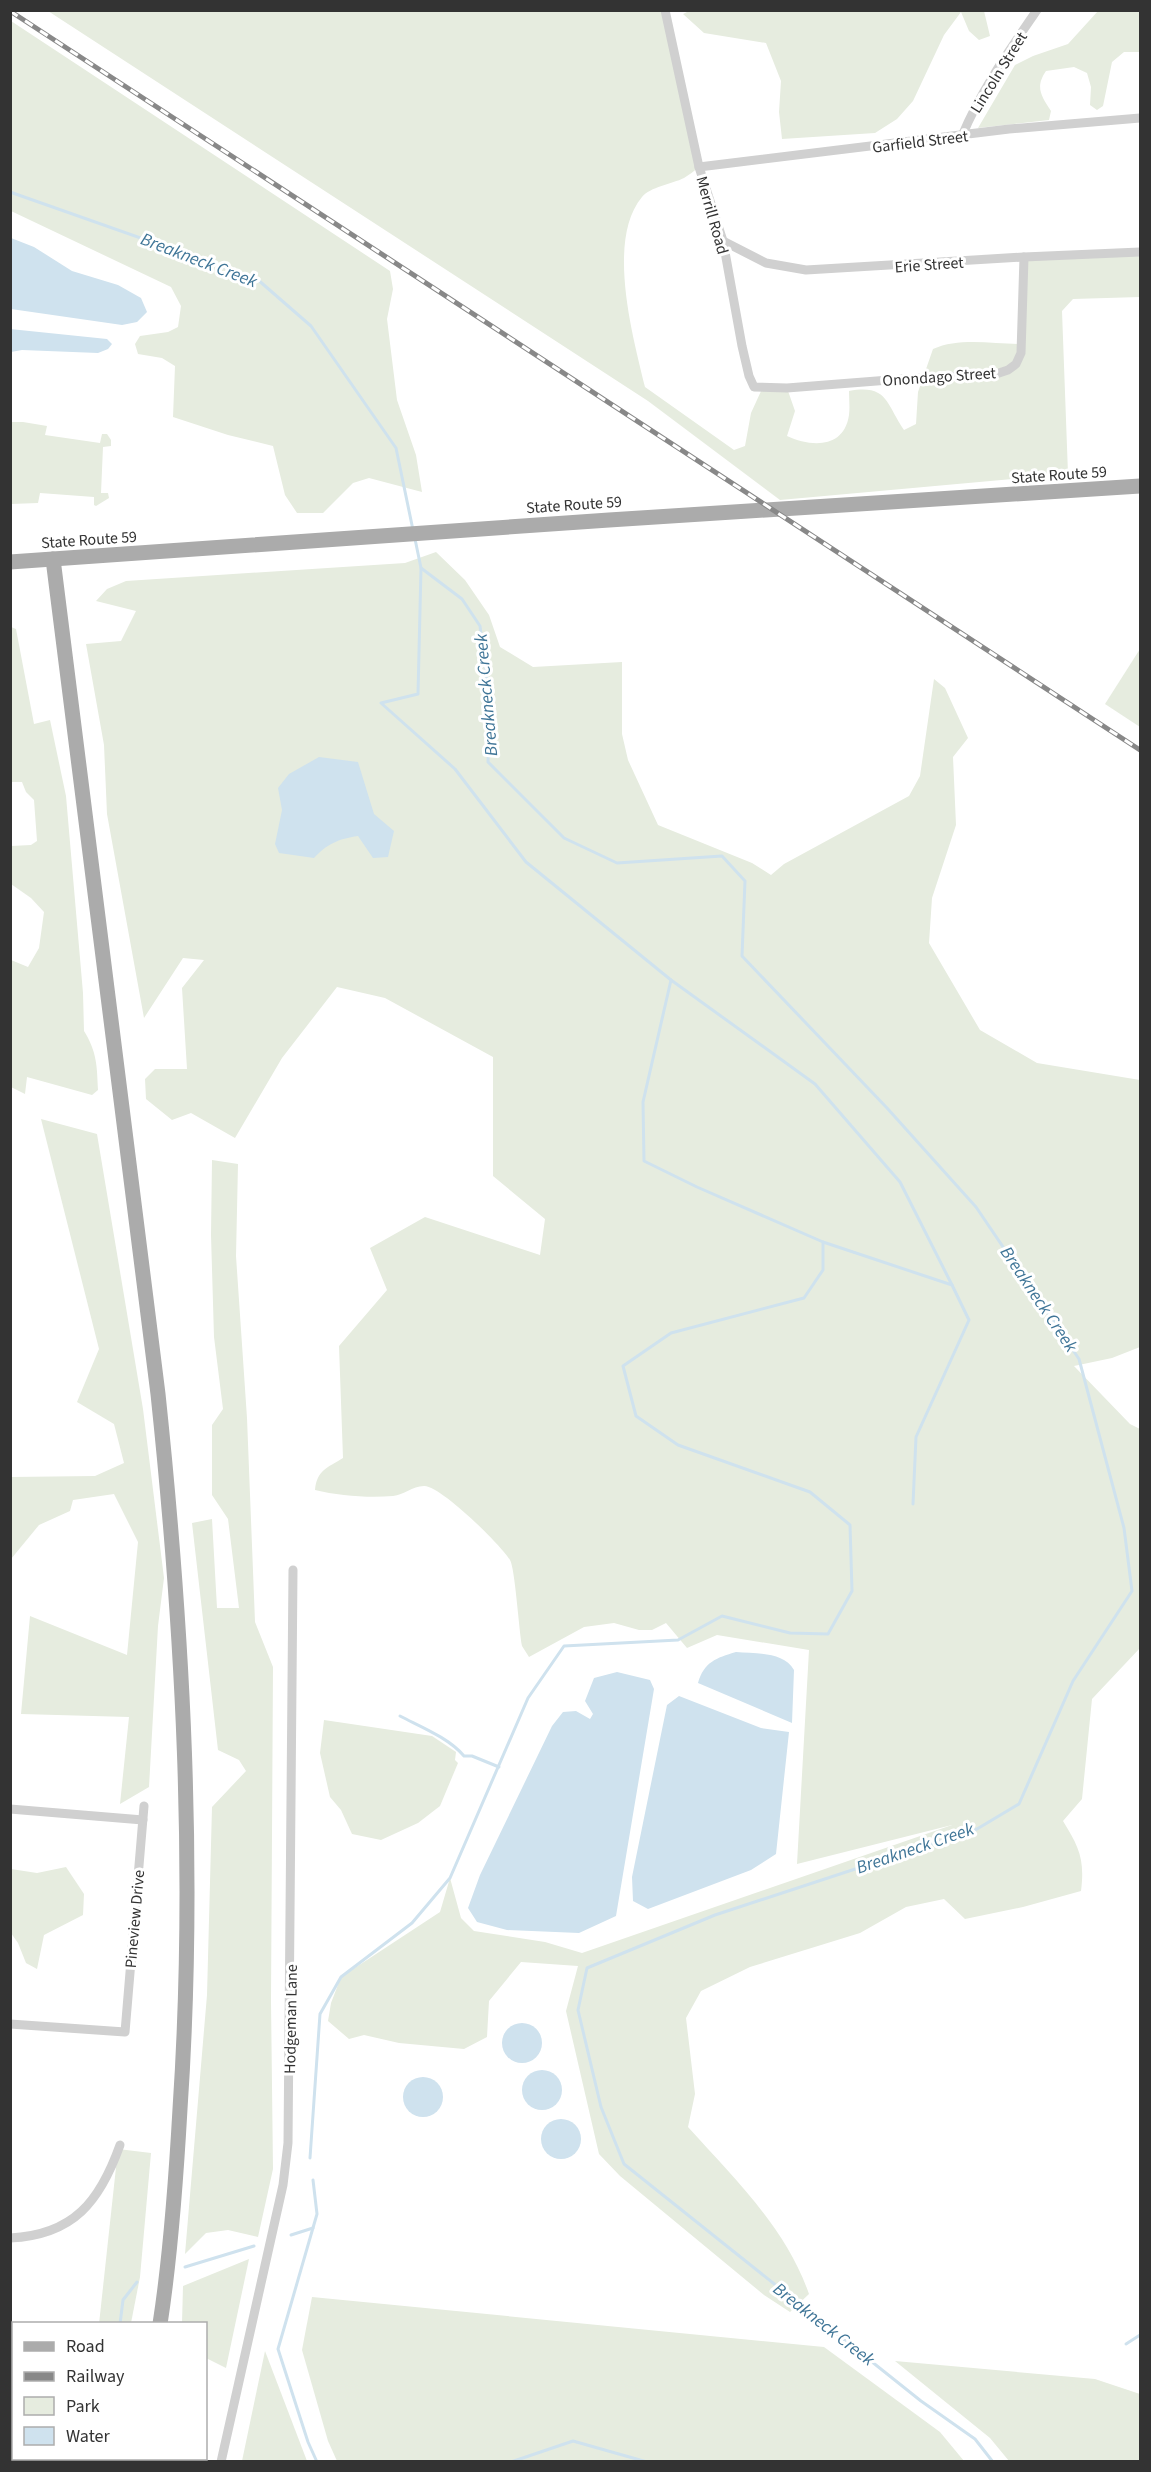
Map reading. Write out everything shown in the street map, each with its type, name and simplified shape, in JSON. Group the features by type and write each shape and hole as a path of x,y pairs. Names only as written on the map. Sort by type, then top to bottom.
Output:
{"main road":[{"name":"State Route 59","path":"10,562 1140,486"},
{"path":"54,559 158,1394 172,1524 181,1646 188,1837 188,1954 177,2157 160,2322"}],"street":[{"name":"Lincoln Street","path":"962,136 973,109 993,75 1037,10"},
{"name":"Merrill Road","path":"666,11 699,167 723,241 749,376 754,387 788,388"},
{"name":"Garfield Street","path":"699,167 1008,129 1140,118"},
{"name":"Erie Street","path":"723,241 766,263 806,270 1140,252"},
{"name":"Onondago Street","path":"788,388 993,375 1008,370 1016,363 1021,353 1024,257"},
{"name":"Hodgeman Lane","path":"221,2462 283,2185 288,2143 293,1570"},
{"name":"Pineview Drive","path":"10,2024 125,2032 144,1806"},
{"path":"10,1809 143,1820"},
{"path":"10,2238 51,2230 79,2215 101,2190 110,2174 120,2145"}],"green space":[{"path":"48,11 665,11 699,167 684,178 646,194 631,215 624,263 629,316 645,387 734,450 745,446 751,413 762,389 787,388 795,411 787,436 796,440 825,442 841,434 849,415 849,391 872,390 879,393 889,404 904,430 916,424 918,392 933,349 965,342 1022,344 1024,257 1140,252 1140,297 1073,299 1062,311 1068,474 780,500 648,401"},
{"path":"689,11 984,11 990,36 979,40 969,31 961,12 944,35 913,101 897,119 875,133 782,139 779,112 781,81 766,43 704,33 683,14"},
{"path":"1098,11 1140,11 1140,52 1124,52 1112,62 1103,106 1097,110 1090,105 1091,87 1087,73 1074,67 1046,71 1040,87 1042,96 1051,111 1049,120 978,128 1015,65 1068,44"},
{"path":"11,21 390,271 393,289 387,319 397,400 416,455 422,492 369,478 353,483 323,513 297,513 285,495 273,446 228,435 173,417 175,366 162,358 138,354 135,344 140,336 168,332 178,327 181,306 171,287 11,211"},
{"path":"11,422 47,426 45,435 100,443 102,434 107,434 111,440 111,446 103,447 101,493 108,493 109,498 96,506 94,497 40,493 38,503 11,504"},
{"path":"436,552 465,580 489,615 500,647 533,667 622,662 622,734 628,760 658,825 752,863 771,875 784,864 909,796 920,776 934,679 945,688 968,738 953,757 956,825 932,898 929,943 980,1030 1037,1063 1140,1080 1140,1347 1112,1358 1074,1366 1130,1424 1140,1429 1140,1648 1092,1699 1082,1799 1063,1821 1080,1854 1081,1891 1023,1907 965,1919 944,1899 906,1907 860,1933 750,1967 701,1991 686,2018 695,2094 688,2127 757,2205 787,2247 809,2294 790,2312 764,2295 620,2176 599,2154 566,2011 578,1966 521,1962 489,2001 487,2037 464,2049 399,2043 364,2035 349,2039 328,2021 331,2003 341,1977 440,1912 450,1878 461,1918 474,1931 545,1942 582,1953 952,1825 797,1864 809,1650 717,1635 687,1648 666,1623 652,1630 639,1630 614,1623 584,1627 529,1657 522,1646 514,1575 510,1560 456,1505 432,1488 424,1486 384,1497 344,1495 315,1490 321,1474 343,1458 339,1346 387,1290 370,1248 425,1217 540,1255 545,1219 493,1176 493,1057 385,998 337,987 282,1058 235,1138 191,1113 172,1120 146,1099 145,1079 155,1069 187,1069 182,988 204,960 183,958 144,1018 107,814 104,745 86,644 121,641 136,611 96,601 107,589 126,581 405,563"},
{"path":"11,627 16,629 34,724 50,720 66,796 83,993 84,1031 96,1059 98,1090 92,1095 27,1077 25,1094 11,1087 11,960 28,967 39,948 44,912 31,898 11,884 11,846 31,845 37,841 34,800 26,792 22,782 11,782"},
{"path":"1140,649 1140,727 1105,704"},
{"path":"41,1119 97,1134 143,1409 164,1578 158,1626 149,1787 120,1804 129,1717 21,1714 30,1616 127,1655 138,1542 114,1494 73,1500 70,1511 39,1525 11,1559 11,1477 95,1476 124,1463 114,1424 77,1402 99,1349"},
{"path":"212,1160 238,1164 236,1256 247,1418 255,1622 273,1667 271,2001 273,2169 258,2237 228,2230 206,2233 185,2254 207,1995 212,1807 246,1771 239,1760 218,1750 192,1523 212,1519 217,1608 239,1608 228,1519 212,1495 212,1425 223,1409 214,1337 211,1235"},
{"path":"324,1720 432,1736 456,1752 455,1760 458,1763 440,1806 418,1823 381,1840 352,1834 341,1810 330,1797 320,1753"},
{"path":"66,1867 84,1894 83,1915 44,1935 37,1969 26,1963 11,1933 11,1869 37,1873"},
{"path":"118,2149 151,2153 140,2277 131,2322 99,2322"},
{"path":"249,2259 226,2368 207,2358 207,2322 182,2322 183,2286"},
{"path":"312,2297 824,2347 940,2432 964,2461 337,2461 328,2441 302,2350"},
{"path":"265,2351 307,2461 242,2461"},
{"path":"895,2361 1095,2379 1140,2394 1140,2461 1009,2461 990,2438"}],"water":[{"path":"11,238 34,247 72,271 118,285 141,298 147,312 137,322 122,325 11,309"},
{"path":"10,329 107,339 112,344 108,349 98,353 22,350 11,352"},
{"path":"319,757 358,762 374,814 394,831 388,857 373,858 358,836 333,843 314,858 279,853 275,844 282,810 278,788 289,774"},
{"path":"736,1652 776,1656 783,1659 794,1670 792,1723 698,1683 707,1666 722,1656"},
{"path":"617,1672 650,1680 654,1689 616,1916 579,1933 507,1930 477,1922 468,1908 480,1875 552,1726 563,1712 576,1711 590,1719 593,1714 585,1701 594,1678"},
{"path":"679,1696 761,1728 789,1732 776,1854 751,1870 648,1909 633,1901 632,1877 667,1705"},
{"path":"522,2023 536,2029 542,2043 536,2057 522,2063 508,2057 502,2043 508,2029"},
{"path":"542,2070 556,2076 562,2090 556,2104 542,2110 528,2104 522,2090 528,2076"},
{"path":"423,2077 437,2083 443,2097 437,2111 423,2117 409,2111 403,2097 409,2083"},
{"path":"561,2119 575,2125 581,2139 575,2153 561,2159 547,2153 541,2139 547,2125"}],"waterway":[{"name":"Breakneck Creek","path":"10,192 257,279 311,326 396,448 413,530"},
{"path":"310,2158 320,2014 341,1977 412,1923 450,1878 528,1698 564,1646 678,1640 722,1616 790,1633 828,1634 852,1591 850,1525 810,1492 678,1445 636,1416 623,1366 671,1333 804,1298 823,1270 823,1242 697,1187 644,1161 643,1102 671,980 526,862 455,769 381,703 418,694 421,568 415,539"},
{"name":"Breakneck Creek","path":"421,568 462,599 480,626 490,704 488,762 564,838 617,863 722,856 745,881 742,956 887,1108 976,1207 1079,1359 1124,1528 1132,1591 1073,1681 1019,1804 977,1829 715,1915 587,1968 578,2010 601,2107 624,2164 921,2401 975,2439 993,2462"},
{"path":"671,980 815,1084 900,1182 952,1285"},
{"path":"823,1242 952,1285 969,1320 916,1437 913,1504"},
{"path":"400,1716 443,1738 464,1756 472,1756 499,1767"},
{"path":"313,2180 317,2214 278,2349 308,2442 317,2462"},
{"path":"291,2235 313,2228"},
{"path":"185,2267 254,2246"},
{"path":"120,2322 123,2300 137,2282"},
{"path":"1126,2344 1140,2335"},
{"path":"511,2462 573,2441 647,2462"}],"railway":[{"path":"10,11 1140,750"}]}
